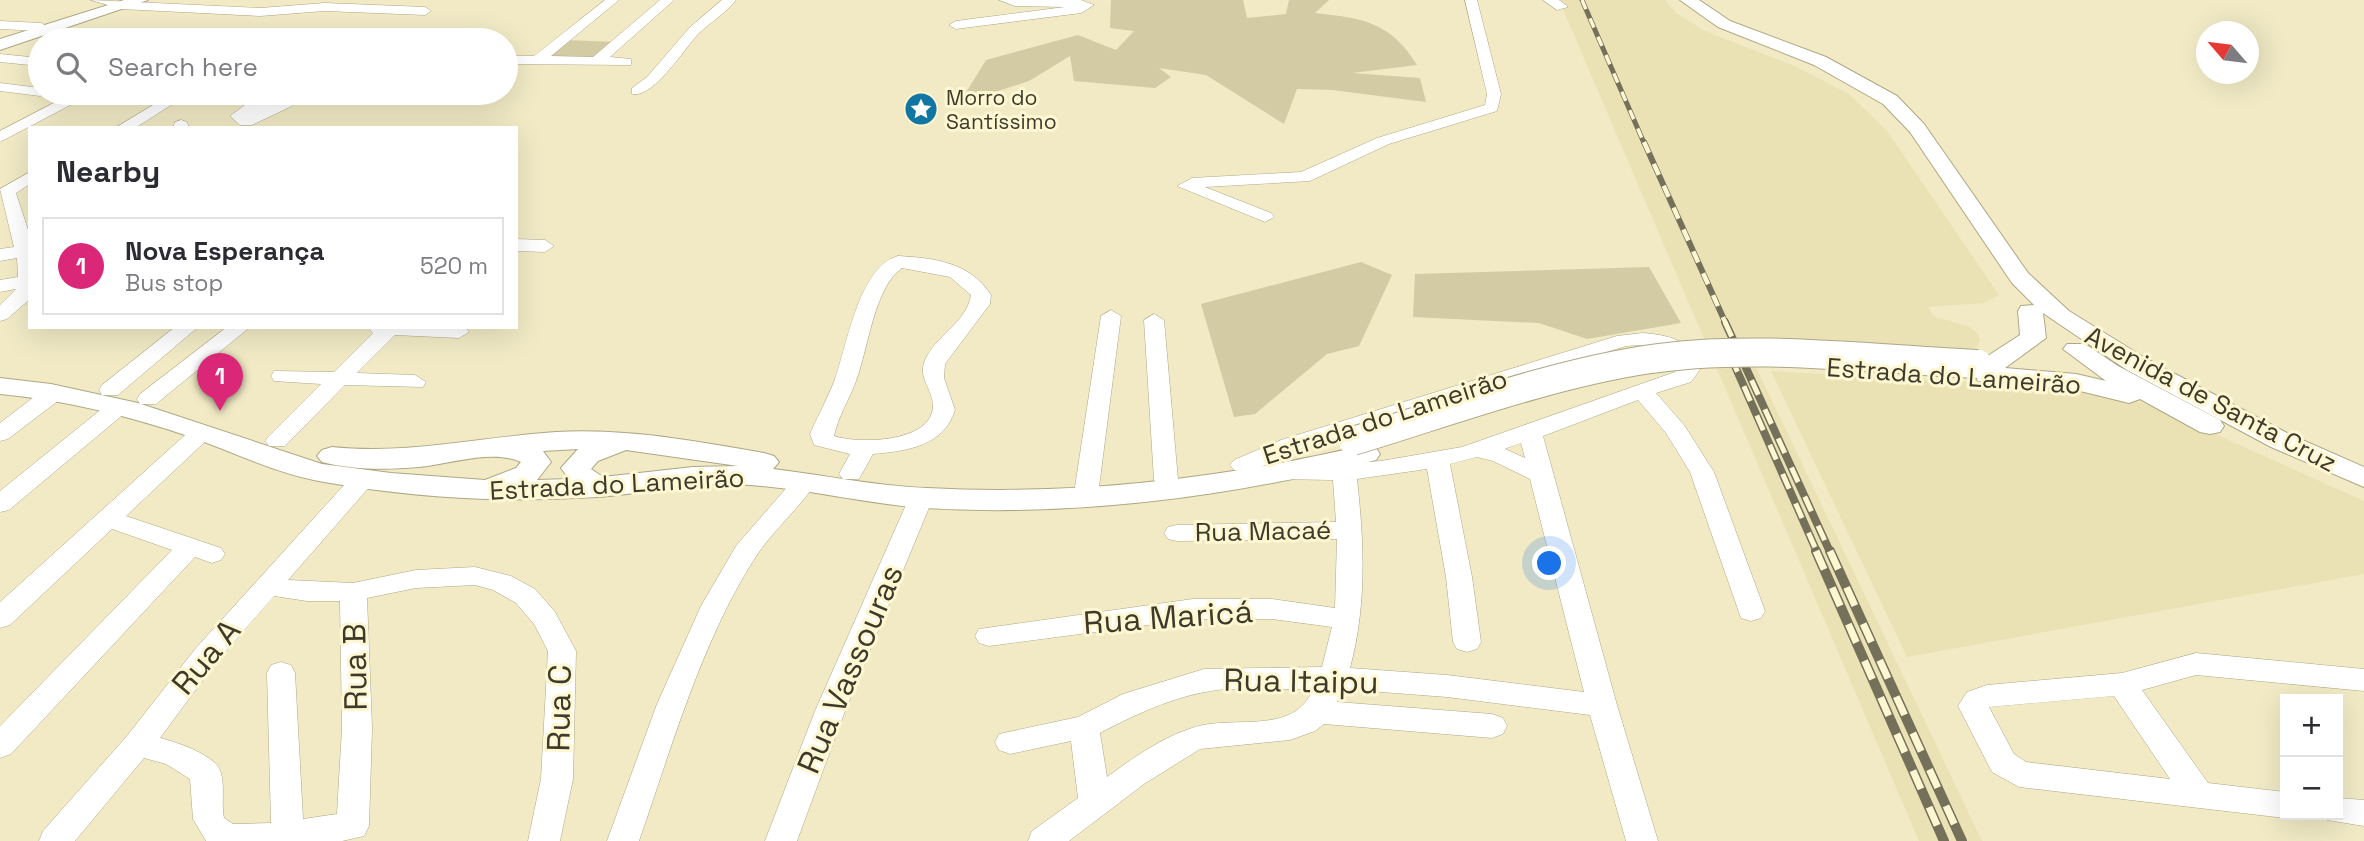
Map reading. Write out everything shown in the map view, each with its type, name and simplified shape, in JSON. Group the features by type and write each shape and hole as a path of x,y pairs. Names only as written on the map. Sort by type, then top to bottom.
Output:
{"main road":[{"path":"41,27 114,2 140,0"},
{"name":"Avenida de Santa Cruz","path":"1675,0 1707,23 1831,73 1883,105 1901,126 1994,267 2030,311 2109,372"},
{"name":"Avenida de Santa Cruz","path":"1688,0 1724,24 1820,61 1891,100 1917,128 2020,278 2039,299 2099,344 2281,441 2364,478"},
{"path":"42,28 114,2"},
{"path":"0,43 28,32"},
{"path":"0,43 28,33"},
{"path":"1986,368 2033,338 2030,311"},
{"name":"Estrada do Lameirão","path":"0,374 65,380 297,467 363,479 480,491 600,487 726,475 921,498 1108,499 1212,488 1287,474 1605,379 1641,371 1704,366 1794,365 2109,372"},
{"name":"Estrada do Lameirão","path":"1986,368 2099,387 2210,426"},
{"path":"2109,372 2146,383 2281,441"},
{"path":"2109,372 2210,426"},
{"name":"Estrada do Lameirão","path":"0,386 113,399 148,400 321,454 377,460 428,459 555,441 635,442 851,474 965,485 1087,487 1166,480 1242,466 1354,456"},
{"name":"Avenida de Santa Cruz","path":"2210,426 2364,494"},
{"path":"600,487 579,475 576,468 580,462 599,450 635,442"},
{"path":"480,491 526,474 534,468 535,458 505,448"}],"street":[{"path":"193,8 216,0"},
{"path":"241,11 275,0"},
{"path":"538,60 613,0"},
{"path":"597,61 668,0"},
{"path":"637,91 659,72 695,30 730,0"},
{"path":"1011,2 1033,0"},
{"path":"1265,217 1186,186 1201,182 1304,177 1407,132 1486,112 1492,108 1495,101 1471,0"},
{"path":"1549,0 1562,7"},
{"path":"956,25 1080,9 1088,5 1072,1 1011,2"},
{"path":"114,2 241,11 333,7 425,11"},
{"path":"0,25 41,27"},
{"path":"563,40 618,42"},
{"path":"0,58 28,61"},
{"path":"518,60 626,62"},
{"path":"0,87 28,90"},
{"path":"0,99 21,89"},
{"path":"0,137 60,105"},
{"path":"126,126 162,105"},
{"path":"236,126 249,122 238,116 264,105"},
{"path":"4,192 28,178"},
{"path":"4,192 28,185"},
{"path":"0,315 22,297 28,284 22,234 4,192"},
{"path":"518,245 545,246"},
{"path":"0,255 26,254"},
{"path":"898,262 951,271 972,278 981,301 938,354 932,367 932,375 944,410 938,428 918,440 865,447 833,445 822,440 822,434 845,382 858,336 882,277 890,265 898,262"},
{"path":"0,286 28,284"},
{"path":"1087,487 1111,316"},
{"path":"1154,320 1166,480"},
{"path":"0,504 186,329"},
{"path":"148,400 237,329"},
{"path":"277,441 382,329"},
{"path":"402,329 459,332"},
{"name":"Estrada do Lameirão","path":"1242,466 1289,445 1624,340 1656,340 1687,353 1693,364 1683,377 1530,432 1437,460 1354,456"},
{"path":"282,376 415,382"},
{"path":"1642,390 1675,430 1702,472 1751,611"},
{"path":"0,434 55,392"},
{"path":"0,618 202,432"},
{"path":"1530,432 1602,705 1642,841"},
{"path":"851,474 865,447"},
{"path":"1472,450 1500,455 1541,475"},
{"path":"1044,841 1189,741 1226,731 1273,730 1295,726 1317,712 1334,678 1347,620 1354,456"},
{"path":"1437,460 1460,577 1467,642"},
{"name":"Rua A","path":"55,841 138,744 206,655 363,479"},
{"path":"623,841 672,704 715,607 745,552 804,483"},
{"name":"Rua Vassouras","path":"780,841 830,711 921,498"},
{"path":"0,746 201,550 108,519"},
{"name":"Rua Macaé","path":"1177,533 1350,530"},
{"name":"Rua C","path":"353,592 424,578 485,577 514,587 539,610 555,633 562,652 557,779 544,841"},
{"name":"Rua B","path":"269,586 307,592 353,592 359,833"},
{"name":"Rua Maricá","path":"989,636 1194,609 1272,609 1347,620"},
{"path":"2280,804 2031,777 2012,771 2003,763 1978,722 1973,706 1977,700 1987,696 2122,684 2196,664 2364,680"},
{"path":"281,673 288,835"},
{"name":"Rua Itaipu","path":"1010,742 1084,727 1133,702 1204,680 1334,678 1447,686 1602,705"},
{"path":"2122,684 2199,796"},
{"path":"1317,712 1492,726"},
{"path":"1084,727 1095,804"},
{"path":"138,744 175,754 206,773 207,820 216,833 230,839 245,841 288,835 359,833"},
{"path":"2343,811 2364,813"}],"shaded area":[{"path":"1111,0 1243,0 1247,18 1286,14 1289,0 1329,0 1315,13 1361,20 1386,31 1397,39 1417,65 1352,73 1420,78 1426,102 1332,90 1297,89 1284,124 1206,75 1159,68 1171,77 1155,88 1074,81 1070,56 1029,81 959,104 986,60 1078,35 1116,50 1134,31 1110,28"},
{"path":"1559,0 1665,0 1676,13 1705,31 1795,66 1849,94 1887,131 1999,295 1984,303 1928,307 1935,317 1968,326 1977,333 1980,339 1978,346 1971,350 1745,344 1982,841 1919,841"},
{"path":"563,40 618,42 597,61 538,60"},
{"path":"1361,262 1392,275 1359,346 1327,354 1255,414 1234,417 1201,304"},
{"path":"1649,267 1681,323 1587,339 1539,323 1413,317 1415,274"},
{"path":"1771,371 2103,390 2160,409 2364,501 2364,574 1907,657"}],"railway":[{"path":"1582,0 1644,143"},
{"path":"1644,142 1726,324"},
{"path":"1725,322 1830,552"},
{"path":"1731,357 1817,552"},
{"path":"1816,551 1944,841"},
{"path":"1830,551 1962,841"}],"place":[{"name":"Morro do Santíssimo","path":"921,109"},
{"name":"Nova Esperança","path":"220,411"}]}
